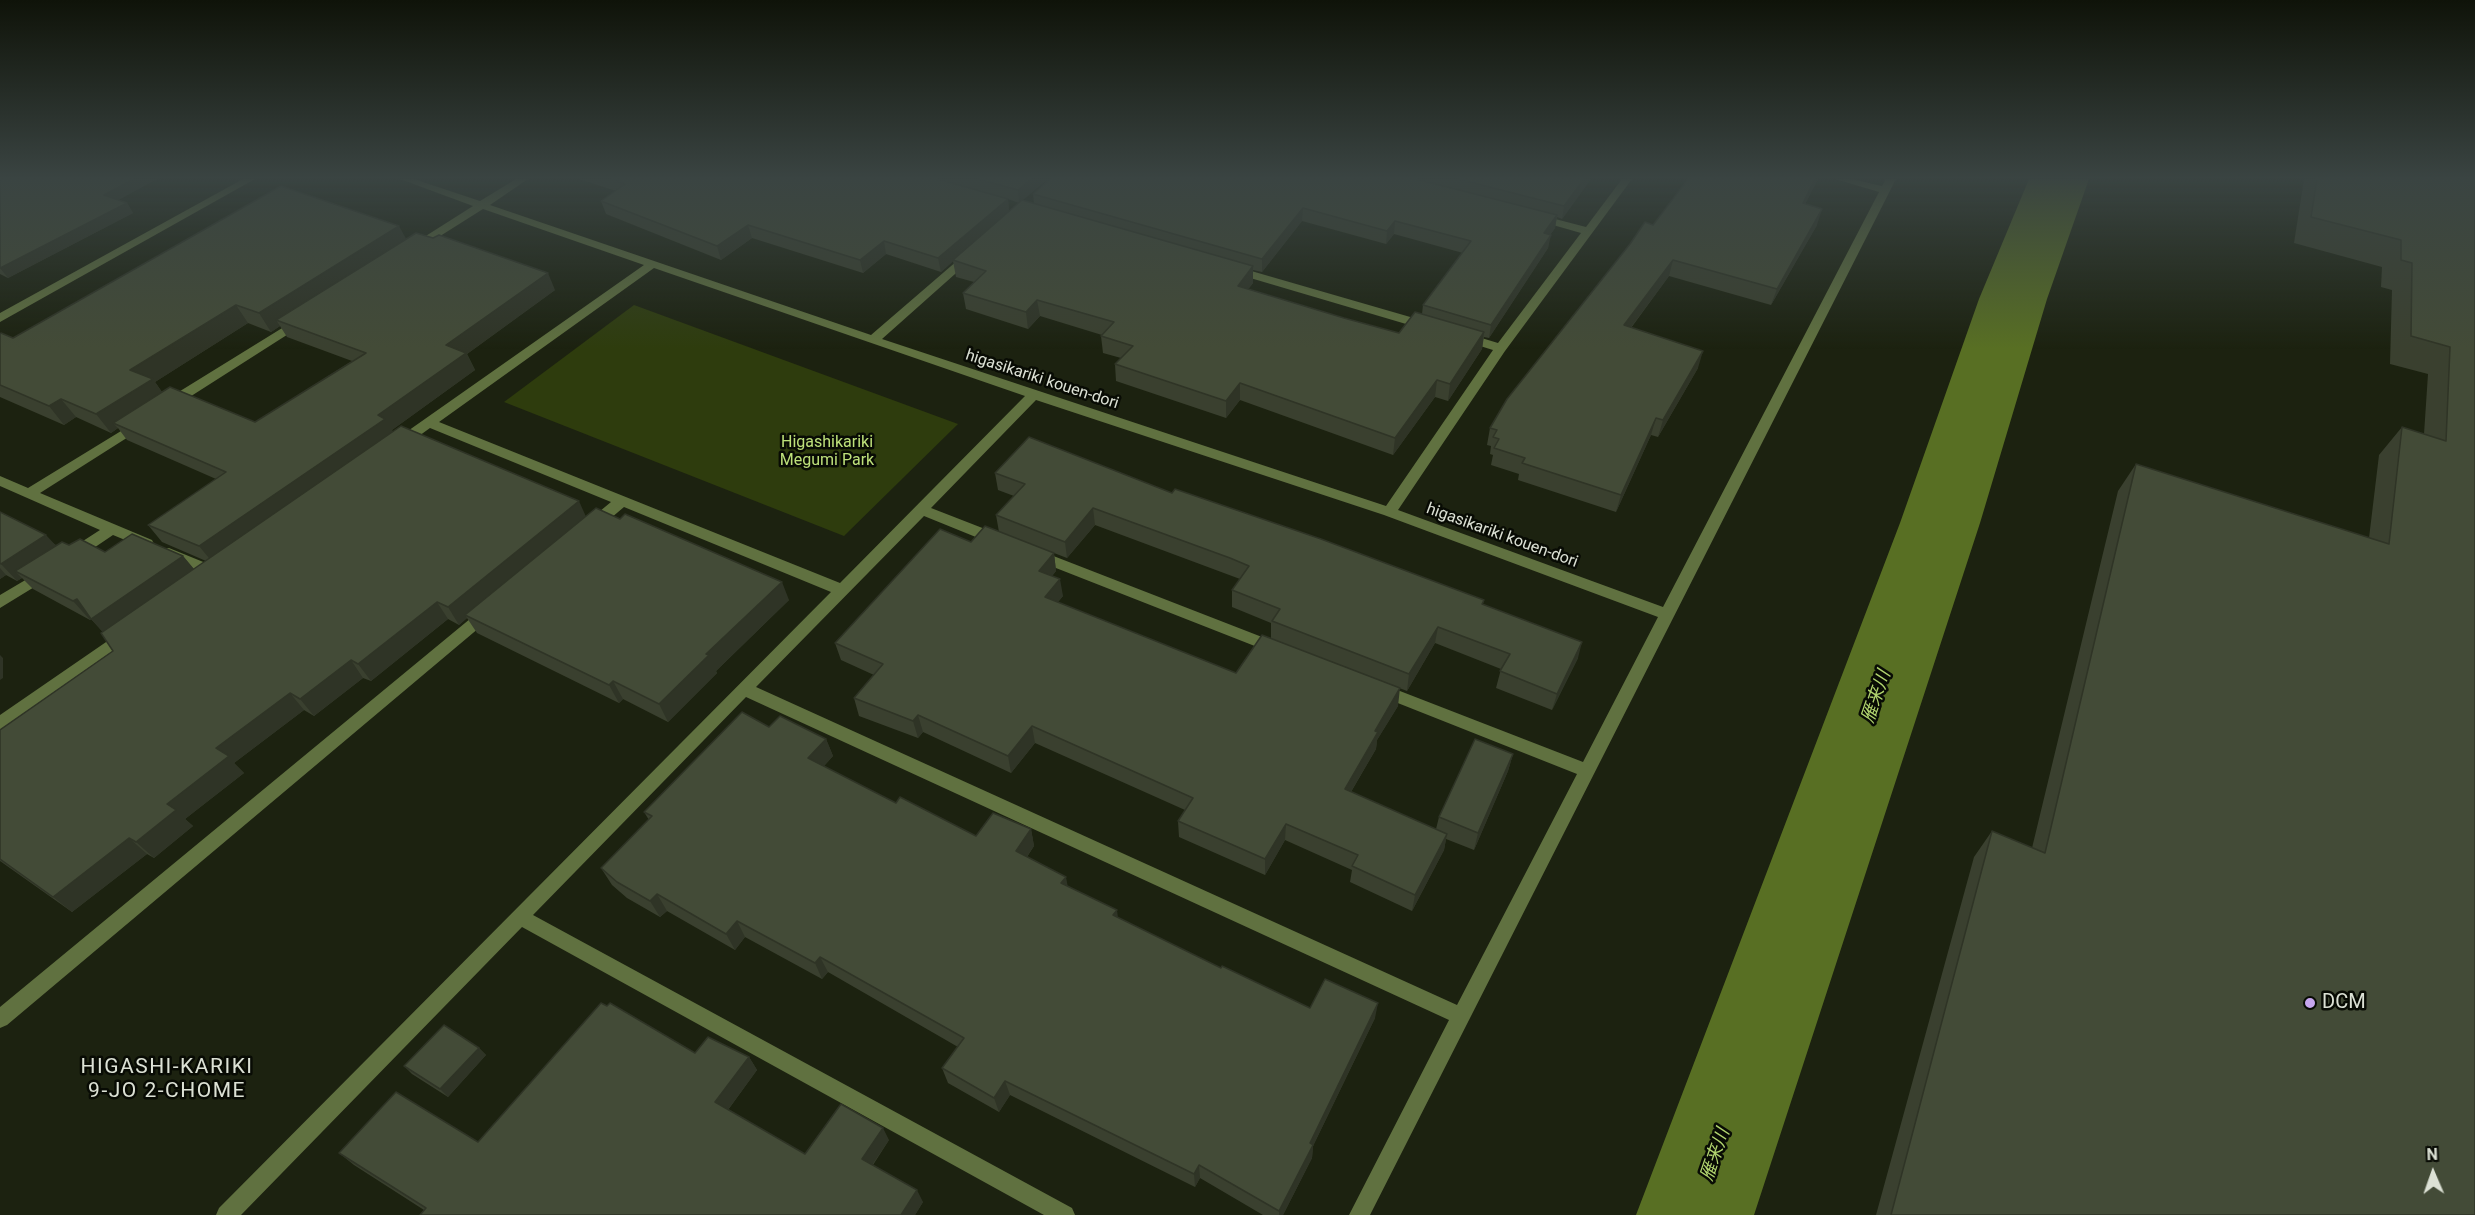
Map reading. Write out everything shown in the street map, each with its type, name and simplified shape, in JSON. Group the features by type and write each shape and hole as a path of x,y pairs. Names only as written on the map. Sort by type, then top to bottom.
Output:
{"street":[{"path":"0,318 148,236"},
{"path":"398,258 433,236"},
{"name":"higasikariki kouen-dori","path":"573,236 1034,395 1389,512 1668,614"},
{"path":"1389,512 1501,348 1585,236"},
{"path":"1359,1215 1862,236"},
{"path":"873,340 979,248"},
{"path":"390,450 654,263"},
{"path":"1217,266 1501,348"},
{"path":"30,493 309,315"},
{"path":"234,1212 520,917 1034,395"},
{"path":"429,423 842,590"},
{"path":"0,481 214,572"},
{"path":"578,538 623,500"},
{"path":"921,509 1294,656"},
{"path":"0,602 111,529"},
{"path":"0,1019 504,599"},
{"path":"0,724 136,627"},
{"path":"1371,686 1588,771"},
{"path":"744,689 1462,1017"},
{"path":"520,917 1065,1215"}],"green space":[{"name":"Higashikariki Megumi Park","path":"634,305 958,424 844,536 504,402"}],"building":[{"path":"0,236 63,236 0,268"},
{"path":"193,236 383,236 259,313 236,305 130,370 153,379 96,414 61,399 49,406 0,385 0,334 13,338"},
{"path":"412,236 433,238 441,236 548,273 446,345 466,353 378,415 385,419 199,546 148,525 226,472 113,423 170,387 255,422 366,353 276,320"},
{"path":"690,236 732,236 717,246"},
{"path":"782,236 964,236 938,258 884,241 860,260"},
{"path":"981,236 1147,236 1253,266 1238,286 1344,318 1399,333 1415,312 1484,332 1450,384 1437,380 1395,438 1240,383 1226,401 1115,364 1133,346 1101,336 1114,322 1037,300 1026,312 963,293 986,271 953,260"},
{"path":"1180,236 1281,236 1262,259"},
{"path":"1451,236 1551,236 1491,325 1423,305 1471,241"},
{"path":"1636,236 1807,236 1777,289 1673,260 1624,325 1703,351 1663,420 1656,418 1621,495 1522,463 1525,458 1494,448 1499,439 1493,437 1497,430 1490,428 1507,399"},
{"path":"2384,236 2475,236 2475,1215 1891,1215 1992,831 2045,853 2136,464 2389,544 2402,427 2446,441 2450,347 2411,336 2412,263 2401,260 2401,240"},
{"path":"401,426 579,501 448,607 437,602 358,664 351,660 300,699 290,693 216,748 229,756 167,804 176,810 136,842 129,838 53,897 0,859 0,730 113,651 101,633"},
{"path":"1029,437 1172,493 1175,489 1321,539 1484,600 1482,604 1582,642 1557,694 1500,671 1510,654 1438,627 1409,674 1272,621 1280,609 1232,590 1249,566 1230,558 1093,508 1065,542 996,515 1025,484 995,473"},
{"path":"596,508 620,519 625,514 782,582 706,654 709,655 659,704 613,681 609,685 465,615"},
{"path":"0,512 46,535 1,564 0,563"},
{"path":"985,526 1054,553 1039,571 1060,579 1045,597 1236,673 1262,635 1400,688 1345,789 1447,834 1415,895 1352,866 1358,855 1286,824 1265,859 1178,821 1193,798 1032,726 1008,756 918,715 913,721 854,698 883,664 835,643 940,529 971,542"},
{"path":"132,534 183,556 91,619 77,599 73,601 15,571 62,542 69,545 80,539 105,552"},
{"path":"742,712 769,727 780,716 826,739 808,758 896,803 900,797 976,836 993,813 1031,829 1016,851 1066,877 1061,883 1117,910 1113,915 1221,968 1222,966 1310,1008 1325,979 1378,1003 1310,1143 1313,1145 1279,1211 1199,1165 1194,1174 1005,1081 994,1098 942,1068 964,1038 820,957 815,963 737,921 726,934 657,894 650,901 617,882 601,868 652,816 644,812"},
{"path":"1475,739 1513,754 1478,833 1439,817"},
{"path":"601,1003 607,1006 610,1003 695,1053 708,1037 749,1057 715,1102 805,1154 841,1104 883,1128 862,1159 917,1190 901,1215 420,1215 426,1208 339,1153 396,1092 478,1142"},
{"path":"444,1025 479,1048 440,1089 404,1066"}],"waterway":[{"name":"雁来川","path":"1695,1215 1940,523 2013,299 2037,236"}],"place":[{"name":"DCM","path":"2310,1003"}],"district":[{"name":"HIGASHI-KARIKI 9-JO 2-CHOME","path":"167,1080"}]}
